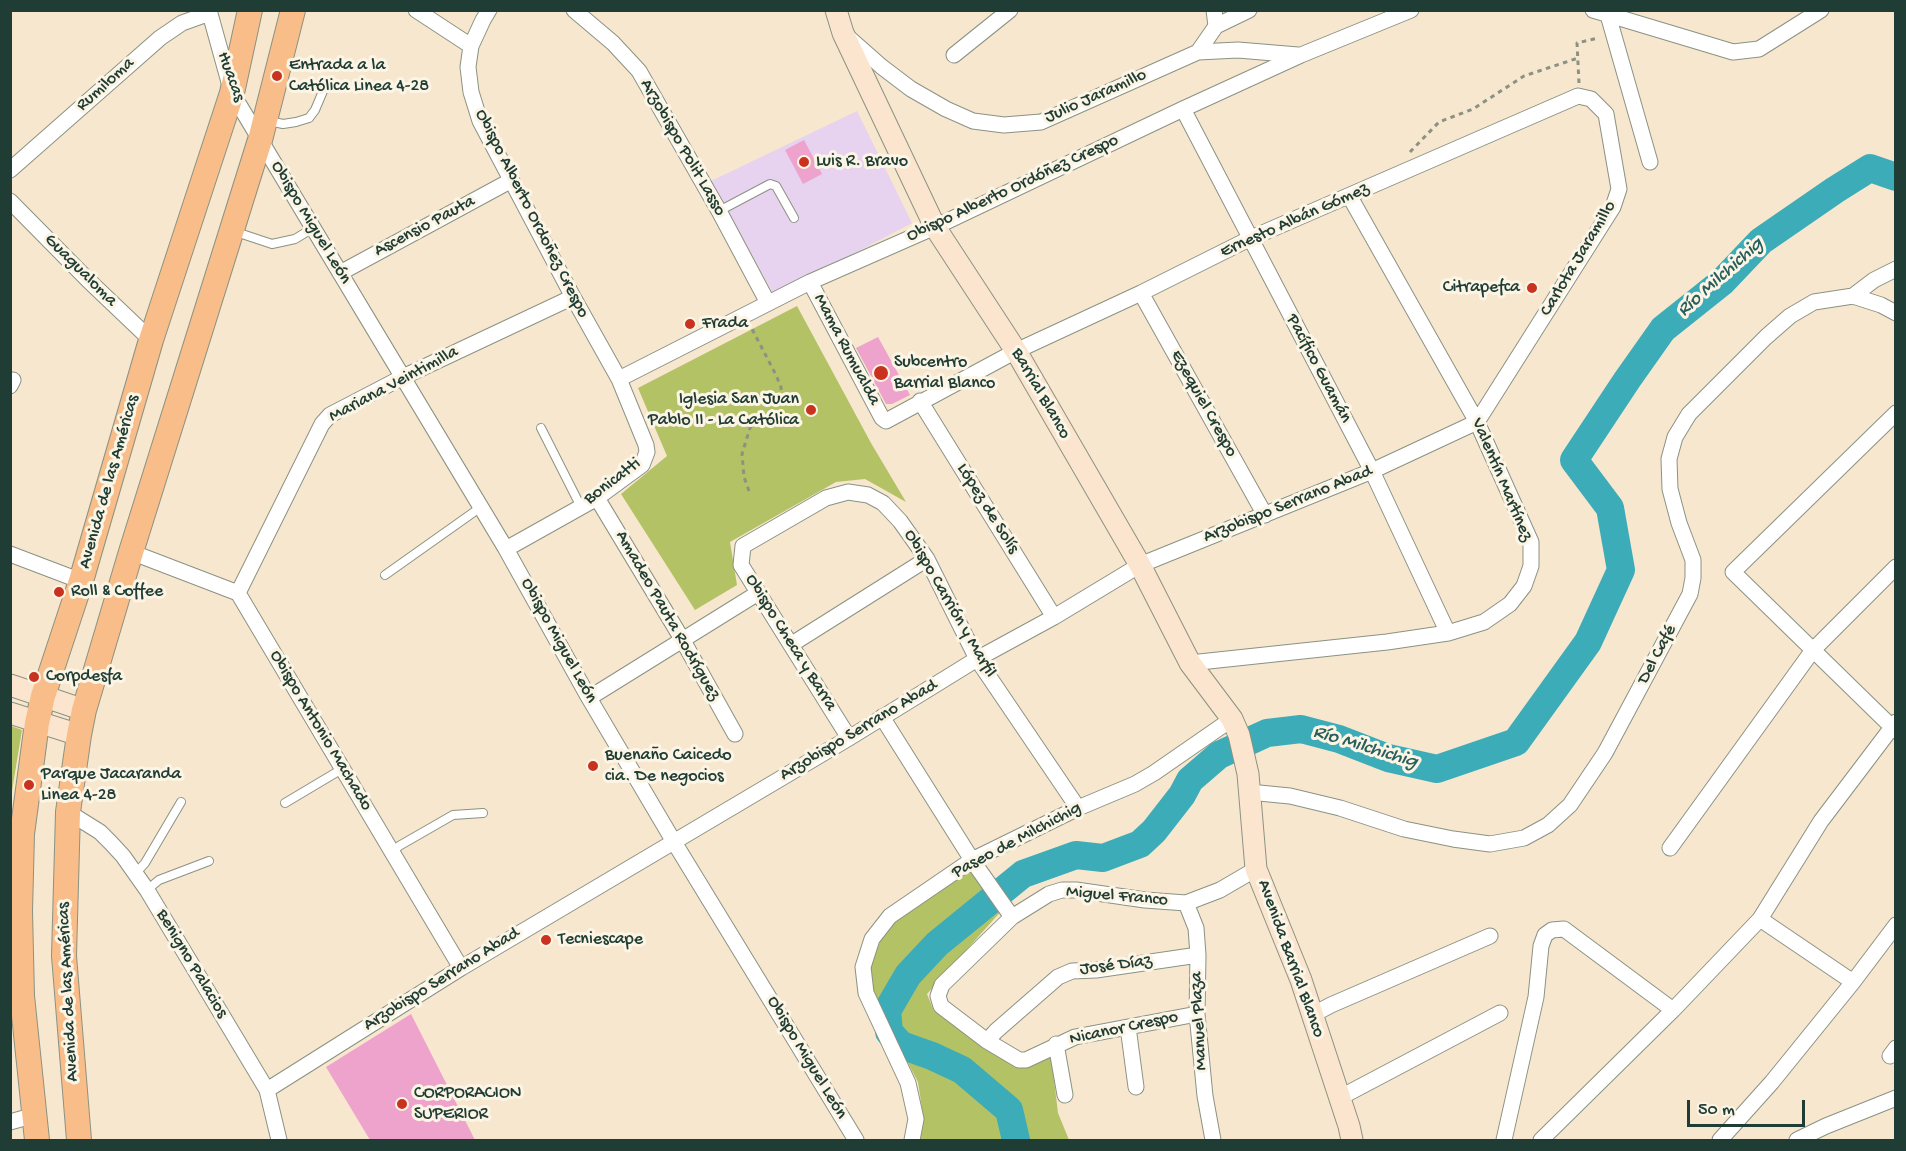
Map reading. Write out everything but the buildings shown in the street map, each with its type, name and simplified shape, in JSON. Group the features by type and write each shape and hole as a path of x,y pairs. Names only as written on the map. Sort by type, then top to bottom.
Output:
{"main road":[{"name":"Avenida de las Américas","path":"37,1140 16,994 22,834 37,723 43,696 81,581 151,340 232,93 250,10"},
{"name":"Avenida de las Américas","path":"79,1140 64,956 68,812 79,735 84,710 131,552 262,130 293,11"}],"street":[{"path":"416,10 471,46"},
{"name":"Obispo Alberto Ordoñez Crespo","path":"489,10 471,46 468,67 471,92 480,121 510,181 619,379"},
{"name":"Arzobispo Polit Lasso","path":"574,10 613,43 639,71 719,211 768,303"},
{"name":"Barrial Blanco","path":"836,10 843,33 935,228 1016,351 1140,565 1190,663 1235,727 1249,783"},
{"path":"954,55 1010,10"},
{"path":"1198,52 1215,18 1249,10"},
{"name":"Obispo Alberto Ordóñez Crespo","path":"619,379 810,282 935,228 1300,55 1412,10"},
{"path":"1600,13 1733,52 1759,49 1821,10"},
{"name":"Huacas","path":"210,12 232,93 262,130"},
{"name":"Rumiloma","path":"10,170 160,38 182,22 210,12"},
{"path":"1600,13 1650,162"},
{"name":"Julio Jaramillo","path":"843,33 911,89 973,121 1004,125 1041,122 1198,52 1238,50 1300,55"},
{"name":"Ernesto Albán Gómez","path":"882,418 886,421 892,419 920,401 1016,351 1141,293 1249,239 1578,96"},
{"name":"Carlota Jaramillo","path":"1477,422 1614,207 1619,189 1606,114 1591,99 1578,96"},
{"name":"Pacífico Guamán","path":"1183,109 1372,471 1448,633"},
{"name":"Obispo Miguel León","path":"262,130 313,228 506,549 589,698 856,1140"},
{"name":"Ascensio Pauta","path":"340,273 510,181"},
{"name":"Valentín Martínez","path":"1190,663 1387,642 1448,633 1484,622 1510,604 1524,586 1531,566 1531,542 1477,422 1350,197"},
{"name":"Guagualoma","path":"10,201 151,340"},
{"path":"1853,296 1874,280 1896,269"},
{"name":"Mama Rumualda","path":"810,282 882,418"},
{"name":"Ezequiel Crespo","path":"1141,293 1265,515"},
{"name":"Del Café","path":"1249,783 1340,808 1404,829 1453,839 1490,844 1524,838 1548,825 1570,805 1605,753 1690,594 1693,560 1679,523 1670,489 1669,459 1675,438 1689,414 1790,315 1814,302 1853,296 1881,305 1896,313"},
{"name":"Mariana Veintimilla","path":"238,593 326,419 403,377 573,297"},
{"name":"Bonicatti","path":"506,549 597,498 642,465 647,452 646,445 619,379"},
{"name":"López de Solís","path":"920,401 1054,617"},
{"path":"1541,1140 1673,1010 1760,918 1821,821 1894,727 1733,572 1896,413"},
{"name":"Arzobispo Serrano Abad","path":"267,1090 461,968 849,738 977,659 1054,617 1140,565 1372,471 1477,422"},
{"name":"Obispo Carrión y Marfil","path":"743,546 826,498 848,492 868,495 883,503 900,521 927,559 977,659 1078,808"},
{"name":"Amadeo Pauta Rodríguez","path":"597,498 682,639 735,734"},
{"name":"Obispo Checa y Barra","path":"743,546 741,565 849,738"},
{"path":"131,552 238,593"},
{"path":"10,554 81,581"},
{"path":"792,644 927,559"},
{"path":"1670,848 1814,650 1896,567"},
{"name":"Obispo Antonio Machado","path":"238,593 461,968"},
{"path":"589,698 758,593"},
{"path":"10,685 84,710"},
{"path":"10,713 79,735"},
{"path":"882,717 972,860 1009,912"},
{"name":"Paseo de Milchichig","path":"912,1140 916,1119 914,1101 908,1083 866,993 863,967 872,939 891,916 972,860 1078,808 1145,779 1235,727"},
{"name":"Avenida Barrial Blanco","path":"1249,783 1256,869 1301,980 1352,1140"},
{"name":"Benigno Palacios","path":"68,812 100,832 123,856 147,890 267,1090 279,1140"},
{"name":"Miguel Franco","path":"1019,1060 987,1041 942,1006 938,996 942,985 1009,912 1062,890 1186,903 1220,890 1256,869"},
{"name":"Manuel Plaza","path":"1186,903 1196,928 1197,1014 1205,1096 1213,1140"},
{"path":"1760,918 1853,982"},
{"path":"1720,1140 1772,1082 1896,925"},
{"path":"1504,1140 1536,997 1541,946 1545,935 1552,930 1564,929 1673,1010"},
{"path":"1312,1016 1331,1005 1490,936"},
{"name":"José Díaz","path":"987,1041 1058,977 1072,971 1096,970 1198,955"},
{"path":"1339,1098 1500,1013"},
{"name":"Nicanor Crespo","path":"1019,1060 1026,1060 1074,1037 1197,1014"},
{"path":"1128,1027 1136,1088"},
{"path":"1056,1044 1065,1095"},
{"path":"1797,1140 1896,1098"},
{"path":"10,1122 35,1115"}],"lane":[{"path":"262,130 309,118 326,84"},
{"path":"719,211 770,184 776,186 794,218"},
{"path":"232,230 272,244 295,239 313,228"},
{"path":"541,428 581,507"},
{"path":"385,575 481,507"},
{"path":"285,803 342,769"},
{"path":"136,873 145,863 181,802"},
{"path":"392,854 399,846 453,815 483,813"},
{"path":"147,890 159,880 209,861"}],"path":[{"path":"1578,96 1577,43 1598,38"},
{"path":"1406,156 1439,122 1473,109 1524,76 1578,58"},
{"path":"745,315 776,375 782,397 772,410 758,418 750,428 742,454 744,477 749,491"}],"shaded area":[{"path":"857,111 912,223 779,293 773,293 711,181"}],"green space":[{"path":"797,306 871,443 906,502 865,479 836,482 730,542 737,585 695,610 621,494 667,456 638,388"},
{"path":"11,726 22,730 11,797"},
{"path":"975,867 1003,909 927,994 934,1011 1019,1063 1051,1055 1058,1113 1069,1140 918,1140 923,1115 918,1082 870,991 870,966 880,942 896,919"}],"waterway":[{"name":"Río Milchichig","path":"1016,1140 1009,1110 962,1070 901,1045 889,1032 887,1011 908,975 937,944 1023,874 1076,855 1103,858 1140,844 1154,831 1182,795 1190,780 1219,755 1267,733 1301,729 1339,739 1388,758 1437,769 1516,742 1588,642 1621,570 1610,508 1574,460 1627,380 1663,329 1722,282 1761,241 1870,168 1896,177"}],"place":[{"name":"Entrada a la Católica Linea 4-28","path":"277,76"},
{"name":"Luis R. Bravo","path":"804,162"},
{"name":"Citrapefca","path":"1532,288"},
{"name":"Frada","path":"690,324"},
{"name":"Subcentro Barrial Blanco","path":"881,373"},
{"name":"Iglesia San Juan Pablo II - La Católica","path":"811,410"},
{"name":"Roll & Coffee","path":"59,592"},
{"name":"Corpdesfa","path":"34,677"},
{"name":"Buenaño Caicedo cia. De negocios","path":"593,766"},
{"name":"Parque Jacaranda Linea 4-28","path":"29,785"},
{"name":"Tecniescape","path":"546,940"},
{"name":"CORPORACION SUPERIOR","path":"402,1104"}]}
